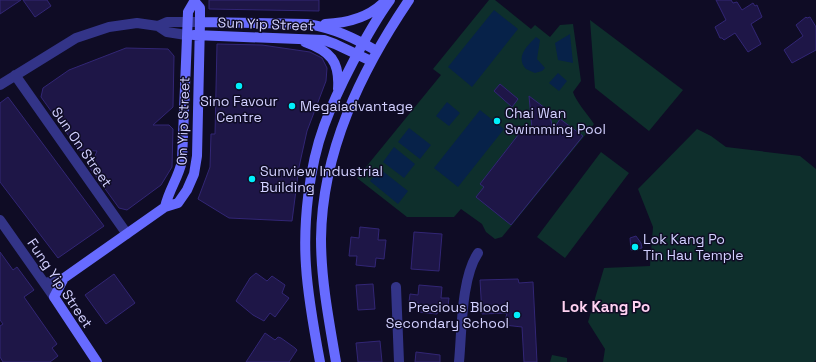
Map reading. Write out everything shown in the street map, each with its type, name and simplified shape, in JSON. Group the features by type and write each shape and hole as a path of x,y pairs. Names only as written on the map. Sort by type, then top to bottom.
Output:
{"main road":[{"path":"307,24 346,22 370,13 387,0"},
{"path":"320,362 307,281 306,226 318,148 324,127 338,93 363,43 390,0"},
{"path":"336,362 323,281 321,237 327,179 338,140 355,94 371,61 409,0"},
{"name":"On Yip Street","path":"54,297 64,278 165,207 178,203 187,190 194,174 197,149 200,8 195,1 188,9 187,21 182,161 177,179 168,192 165,207"},
{"name":"Sun Yip Street","path":"200,22 307,24 337,30 377,51"},
{"name":"Sun Yip Street","path":"186,35 297,39 329,42 371,61"},
{"path":"297,39 316,46 332,58 338,74 338,93"},
{"name":"Fung Yip Street","path":"54,297 97,362"}],"street":[{"name":"Sun Yip Street","path":"158,26 167,22 200,22"},
{"name":"Sun Yip Street","path":"0,85 84,34 109,27 137,23 158,26 168,32 186,35"},
{"name":"Sun On Street","path":"15,75 127,234"},
{"name":"Fung Yip Street","path":"0,220 54,297"},
{"path":"459,362 467,282 472,261 478,252"},
{"name":"On Yip Street","path":"45,283 64,278"},
{"path":"396,287 399,362"}],"green space":[{"name":"Chai Wan Swimming Pool","path":"489,0 495,0 531,29 535,25 550,37 560,25 573,24 581,81 573,92 594,124 502,237 495,239 486,232 482,224 461,209 454,217 407,217 357,178 441,75 433,69"},
{"path":"590,20 683,90 649,131 595,88"},
{"path":"697,129 711,136 726,147 800,156 816,169 816,360 814,362 603,362 605,349 588,322 604,268 650,266 653,227 638,189"},
{"path":"601,152 629,173 565,258 537,237"},
{"path":"552,355 567,358 567,362 550,362"}],"water":[{"path":"494,10 518,29 472,87 448,67"},
{"path":"570,34 573,63 558,60 555,43"},
{"path":"536,37 540,40 537,59 545,68 542,71 535,73 526,69 523,65 522,56 526,48"},
{"path":"558,73 567,81 559,91 549,83"},
{"path":"447,102 460,113 449,126 436,116"},
{"path":"480,110 504,129 458,187 434,168"},
{"path":"409,128 431,145 420,159 398,142"},
{"path":"394,147 415,164 404,178 383,162"},
{"path":"380,169 408,191 398,204 370,181"}],"building":[{"path":"0,0 21,0 0,14"},
{"path":"23,0 47,0 51,6 35,17"},
{"path":"209,0 319,0 319,11 209,9"},
{"path":"716,0 731,0 733,3 737,2 742,10 753,3 755,6 757,5 762,17 751,24 761,44 748,52 735,33 724,40 720,38 715,27 726,20"},
{"path":"806,17 810,17 816,27 816,50 792,63 784,50 803,36 796,25"},
{"path":"217,44 262,45 310,52 322,58 327,68 326,81 307,131 299,167 292,221 229,218 198,199 210,167 211,134 215,134"},
{"path":"126,48 168,49 174,56 173,107 153,125 169,125 173,129 172,167 161,185 127,210 119,208 90,168 97,151 79,150 41,97 43,88 69,70"},
{"path":"500,84 518,99 512,107 494,91"},
{"path":"529,96 549,111 553,130 560,119 583,136 511,225 476,197 484,187 480,184 522,130 532,129"},
{"path":"8,97 104,226 58,258 0,182 0,103"},
{"path":"360,227 379,229 378,240 386,240 384,259 376,258 375,267 356,265 357,256 349,256 351,237 359,238"},
{"path":"414,232 442,234 439,271 411,269"},
{"path":"636,236 641,243 642,248 631,250 630,238"},
{"path":"0,252 13,270 17,267 34,290 24,297 57,344 52,348 58,356 50,362 3,362 0,357 0,326 3,324 0,320"},
{"path":"256,273 267,281 272,276 285,285 282,293 289,298 275,317 270,313 264,321 253,315 236,301 250,278"},
{"path":"114,274 135,303 106,324 85,295"},
{"path":"518,279 519,283 533,282 537,362 524,362 522,327 504,325 507,313 482,314 480,280"},
{"path":"373,284 375,309 358,310 356,285"},
{"path":"419,285 442,287 441,298 449,298 448,306 438,305 437,314 418,312 419,303 409,302 410,294 418,295"},
{"path":"265,333 275,340 278,337 281,338 297,350 289,362 246,362"},
{"path":"380,341 382,362 358,362 356,343"},
{"path":"416,352 440,355 440,362 415,362"}],"place":[{"name":"Sino Favour Centre","path":"239,86"},
{"name":"Megaiadvantage","path":"292,106"},
{"name":"Chai Wan Swimming Pool","path":"497,121"},
{"name":"Sunview Industrial Building","path":"252,179"},
{"name":"Lok Kang Po Tin Hau Temple","path":"635,247"},
{"name":"Precious Blood Secondary School","path":"517,315"}],"district":[{"name":"Lok Kang Po","path":"606,307"}]}
